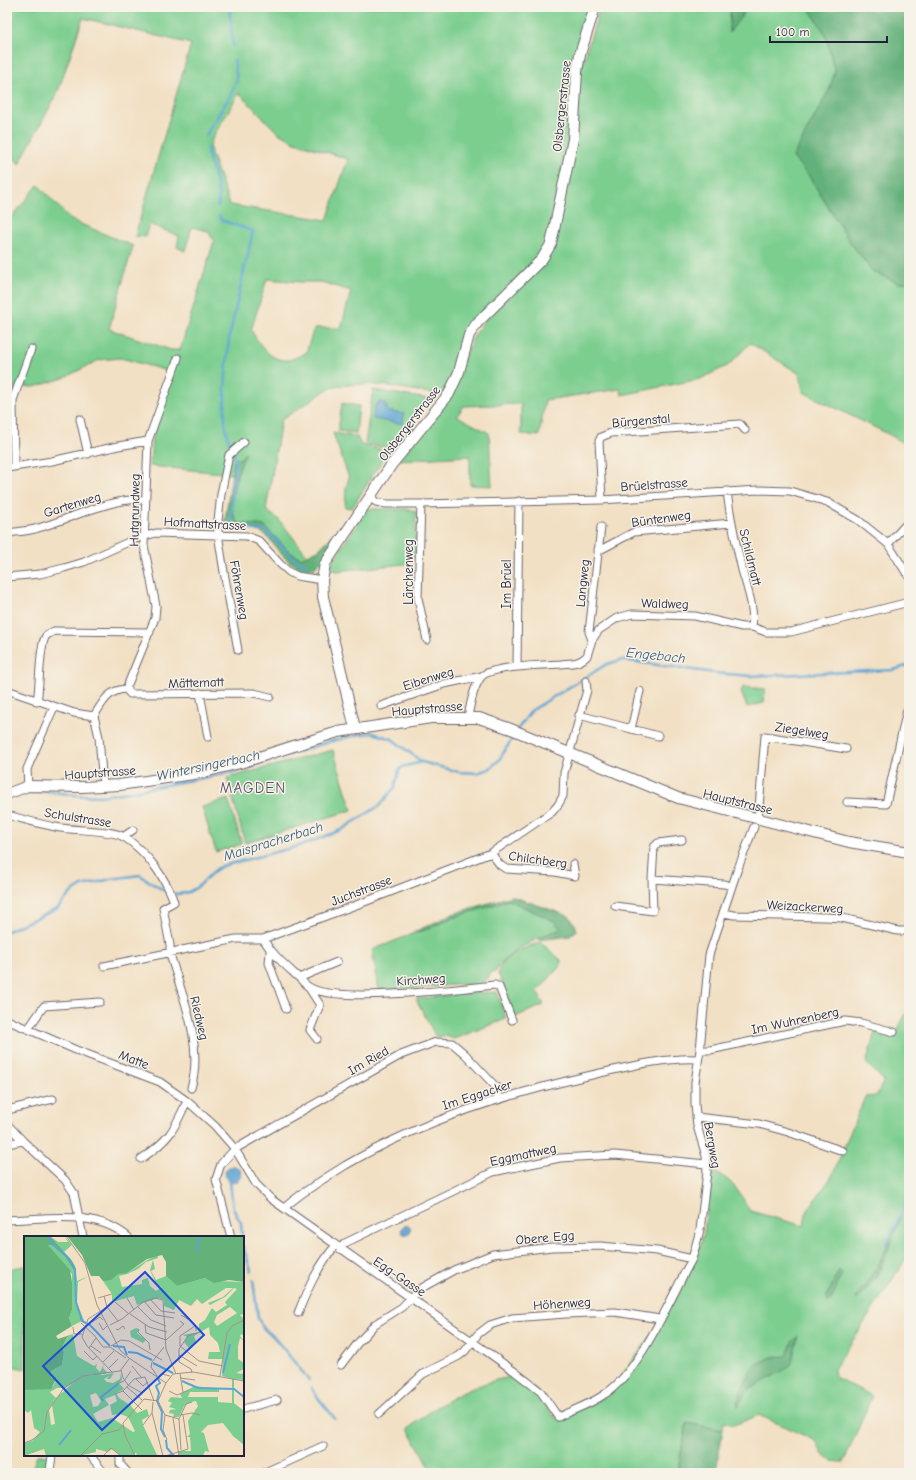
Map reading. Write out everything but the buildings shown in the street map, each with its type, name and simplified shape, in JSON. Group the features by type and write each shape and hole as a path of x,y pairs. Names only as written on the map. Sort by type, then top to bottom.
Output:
{"main road":[{"name":"Olsbergerstrasse","path":"355,728 323,596 322,580 327,560 392,464 449,394 459,372 470,335 477,323 542,259 551,244 573,139 577,72 580,54 596,7"},
{"name":"Hauptstrasse","path":"7,794 28,786 103,786 217,770 322,736 355,728 431,718 468,717 488,720 678,798 756,823 848,842 909,852"}],"street":[{"path":"32,349 13,400 10,467 88,454 118,446 148,441"},
{"name":"Hutgrundweg","path":"126,689 155,618 156,606 144,545 148,441 178,358"},
{"path":"80,419 88,454"},
{"name":"Bürgenstal","path":"602,500 599,441 601,437 611,433 740,424 745,430"},
{"name":"Föhrenweg","path":"238,650 218,534 221,494 229,455 235,448 244,442"},
{"name":"Brüelstrasse","path":"370,497 376,502 386,504 421,504 602,500 727,491 790,491 813,496 827,502 858,520 888,544 909,577"},
{"name":"Schildmatt","path":"727,491 731,523 753,619 752,627"},
{"name":"Gartenweg","path":"7,533 34,529 108,505 138,499 145,500"},
{"name":"Im Brüel","path":"517,667 519,501"},
{"name":"Lärchenweg","path":"421,504 418,598 427,640"},
{"path":"888,544 909,521"},
{"name":"Büntenweg","path":"598,550 602,550 634,532 731,523"},
{"name":"Langweg","path":"592,640 589,632 600,528"},
{"name":"Hofmattstrasse","path":"7,576 40,574 64,568 84,562 135,539 156,533 247,536 259,540 289,572 297,576 322,580"},
{"name":"Waldweg","path":"482,676 491,671 517,667 578,662 587,656 592,640 599,630 609,622 632,614 688,615 742,627 752,627 766,632 791,632 909,602"},
{"path":"37,702 40,690 42,643 46,636 54,631 150,632"},
{"path":"468,717 472,696 482,676"},
{"name":"Eibenweg","path":"381,706 444,684 482,676"},
{"name":"Juchstrasse","path":"104,966 162,954 170,954 236,939 263,939 491,853 552,812 563,796 564,774 587,690 586,681"},
{"path":"103,786 98,737 94,716 105,698 118,690 126,689"},
{"name":"Mättematt","path":"126,689 130,694 161,695 254,693 270,697"},
{"path":"7,690 37,702 90,717 94,716"},
{"path":"631,729 640,691"},
{"path":"200,693 208,737"},
{"path":"28,786 27,770 54,707"},
{"path":"847,802 886,804 906,725 907,710"},
{"path":"580,715 658,736"},
{"name":"Ziegelweg","path":"756,823 765,736 846,749"},
{"name":"Schulstrasse","path":"7,815 53,827 110,833 124,837 142,853 162,877 170,890 174,902 163,908 170,945 170,954"},
{"name":"Bergweg","path":"558,1417 604,1394 616,1384 636,1361 692,1258 700,1230 706,1164 696,1126 696,1082 709,955 732,886 756,823"},
{"path":"124,837 133,830"},
{"path":"615,906 653,911 652,880 655,845 658,843 682,840"},
{"name":"Chilchberg","path":"491,853 500,865 506,869 555,872 575,876 573,864"},
{"path":"652,880 724,884 732,886"},
{"name":"Weizackerweg","path":"724,913 734,915 842,918 898,931 909,931"},
{"name":"Kirchweg","path":"263,939 270,952 309,988 320,1005 310,1030 316,1039"},
{"name":"Kirchweg","path":"270,952 268,963 286,1009"},
{"name":"Riedweg","path":"170,954 193,1038 195,1065 191,1088"},
{"path":"299,978 337,962"},
{"name":"Kirchweg","path":"309,988 325,993 341,995 392,994 495,985 500,987 512,1020"},
{"path":"28,1029 41,1008 44,1006 100,1002"},
{"name":"Matte","path":"7,1020 76,1050 160,1082 187,1102 215,1126 235,1149"},
{"name":"Im Wuhrenberg","path":"700,1050 710,1050 845,1021 861,1023 894,1032"},
{"name":"Im Ried","path":"231,1236 216,1179 221,1164 235,1149 401,1055 436,1042 452,1043 465,1054 498,1088 498,1099"},
{"name":"Im Eggacker","path":"284,1208 328,1176 383,1144 451,1114 498,1099 627,1068 684,1059 698,1059"},
{"path":"7,1110 53,1099"},
{"path":"141,1159 156,1148 173,1132 187,1102"},
{"path":"696,1117 759,1124 788,1132 843,1152"},
{"path":"7,1124 65,1180 74,1193 83,1236"},
{"path":"7,1144 23,1141"},
{"name":"Egg-Gasse","path":"235,1149 256,1184 271,1199 473,1341 541,1392 558,1417"},
{"name":"Eggmattweg","path":"298,1313 308,1288 318,1269 338,1247 345,1242 494,1172 560,1158 615,1156 706,1164"},
{"path":"7,1220 80,1218 107,1224 126,1236"},
{"name":"Obere Egg","path":"341,1365 375,1324 402,1307 418,1290 454,1270 493,1254 552,1247 600,1246 657,1251 692,1258"},
{"name":"Höhenweg","path":"379,1414 404,1389 423,1374 459,1356 478,1334 490,1325 512,1318 615,1312 660,1319"},
{"path":"244,1410 277,1400"},
{"path":"263,1473 323,1446"},
{"path":"50,1471 52,1456"},
{"path":"91,1456 104,1473"},
{"path":"120,1456 120,1464 128,1473"}],"green space":[{"path":"7,7 591,7 569,132 547,242 535,260 471,322 447,390 443,393 436,394 368,384 341,386 328,389 281,420 266,510 279,520 308,556 301,558 291,553 264,526 238,523 234,516 232,498 239,468 246,453 241,458 234,461 232,474 150,466 152,439 171,372 121,358 99,360 64,378 34,387 16,386 12,397 7,398 7,223 38,185 71,220 133,246 109,329 171,350 180,350 214,241 208,231 192,227 185,251 177,247 179,236 149,224 145,237 135,236 191,44 83,18 57,94 19,164 7,150","holes":["239,93 278,133 295,142 348,159 327,220 230,205 211,153 210,145 213,137","267,279 321,282 351,291 341,328 314,328 306,353 295,358 282,360 270,355 261,346 251,330"]},
{"path":"600,7 730,7 729,32 748,7 808,7 810,9 825,33 835,71 830,88 793,157 809,176 850,242 873,272 899,283 909,282 909,447 892,436 803,392 800,374 750,343 729,365 700,379 622,395 620,389 545,400 539,436 521,434 521,404 464,406 457,416 489,433 492,486 470,485 470,456 399,460 438,413 476,332 483,322 548,258 582,66"},
{"path":"730,7 748,7 729,33 731,9"},
{"path":"808,7 909,7 909,282 899,283 873,272 850,242 809,176 793,157 830,88 835,71 825,33"},
{"path":"373,390 429,399 388,448 365,444"},
{"path":"342,403 359,406 356,433 338,431"},
{"path":"333,433 357,437 361,445 388,451 352,508 345,507 346,487 349,478"},
{"path":"245,452 246,453 236,478 232,498 234,517 238,523 264,526 291,553 301,558 318,550 333,535 333,539 326,553 317,566 308,569 297,566 283,557 264,534 255,530 235,528 226,525 225,520 234,461 241,458"},
{"path":"367,509 410,509 416,512 415,557 405,564 337,571 328,568"},
{"path":"743,687 765,689 764,703 747,707 741,692"},
{"path":"333,750 352,810 245,843 227,778"},
{"path":"228,799 242,844 216,852 202,807"},
{"path":"511,896 569,916 576,926 576,931 570,936 539,940 542,936 561,929 554,921 509,900 452,918 423,931 414,932 453,914"},
{"path":"509,900 554,921 561,929 543,936 515,951 500,964 495,972 492,972 484,983 379,990 372,950 452,918"},
{"path":"540,942 561,960 561,965 537,992 544,1005 515,1017 498,973 501,966 509,957"},
{"path":"497,992 506,1019 454,1039 445,1036 436,1037 416,999 459,994"},
{"path":"909,1007 909,1254 834,1369 835,1377 872,1396 844,1462 829,1460 823,1455 816,1441 759,1415 734,1425 724,1422 723,1430 687,1423 677,1473 543,1473 541,1471 539,1473 433,1473 408,1429 433,1410 459,1394 488,1383 518,1376 538,1392 554,1417 565,1416 607,1395 664,1318 683,1286 699,1249 704,1233 711,1176 714,1173 726,1179 736,1188 750,1211 804,1226 806,1213 832,1176 865,1097 876,1096 884,1081 866,1063 875,1032 894,1037"},
{"path":"903,1212 878,1275 857,1300 856,1298 879,1264"},
{"path":"24,1266 24,1369 7,1365 7,1269"},
{"path":"839,1270 842,1273 831,1301 828,1302 827,1296"},
{"path":"798,1336 791,1366 747,1391 738,1406 737,1401 753,1366 772,1357 787,1356 792,1342"},
{"path":"687,1423 723,1430 716,1471 713,1473 677,1473"},
{"path":"37,1456 50,1456 46,1465 53,1473 31,1473"}],"water":[{"path":"378,402 385,403 384,406 387,406 387,411 404,414 403,424 373,419 375,405 378,405"},
{"path":"233,1166 239,1168 241,1174 239,1180 233,1182 227,1180 225,1174 227,1168"},
{"path":"404,1226 408,1226 410,1230 408,1234 404,1234 402,1232 402,1228"}],"waterway":[{"path":"229,7 233,46"},
{"path":"206,135 230,96 237,80 234,60"},
{"path":"207,148 217,185 219,199 218,206"},
{"path":"219,216 223,221 253,231 229,338 225,387 225,424 229,442 236,460 232,490 232,522 237,527 266,531 296,560 306,565"},
{"name":"Engebach","path":"517,730 532,710 607,664 622,660 715,673 751,676 894,670 909,665"},
{"name":"Wintersingerbach","path":"25,792 47,791 75,795 101,796 128,792 234,772 328,742 373,733 392,739 422,762 459,772 477,773 489,769 499,760 515,734"},
{"name":"Maispracherbach","path":"7,931 57,909 71,893 82,886 111,879 140,875 156,886 170,893 185,893 193,890 222,866 303,845 341,830 379,806 395,787 399,771 402,767 422,762"},
{"path":"230,1182 233,1208 241,1223 242,1236"},
{"path":"885,1246 909,1198"},
{"path":"244,1249 251,1271"},
{"path":"253,1280 258,1318 264,1329 273,1336 309,1380"},
{"path":"311,1387 335,1419"}],"district":[{"name":"MAGDEN","path":"253,788"}]}
